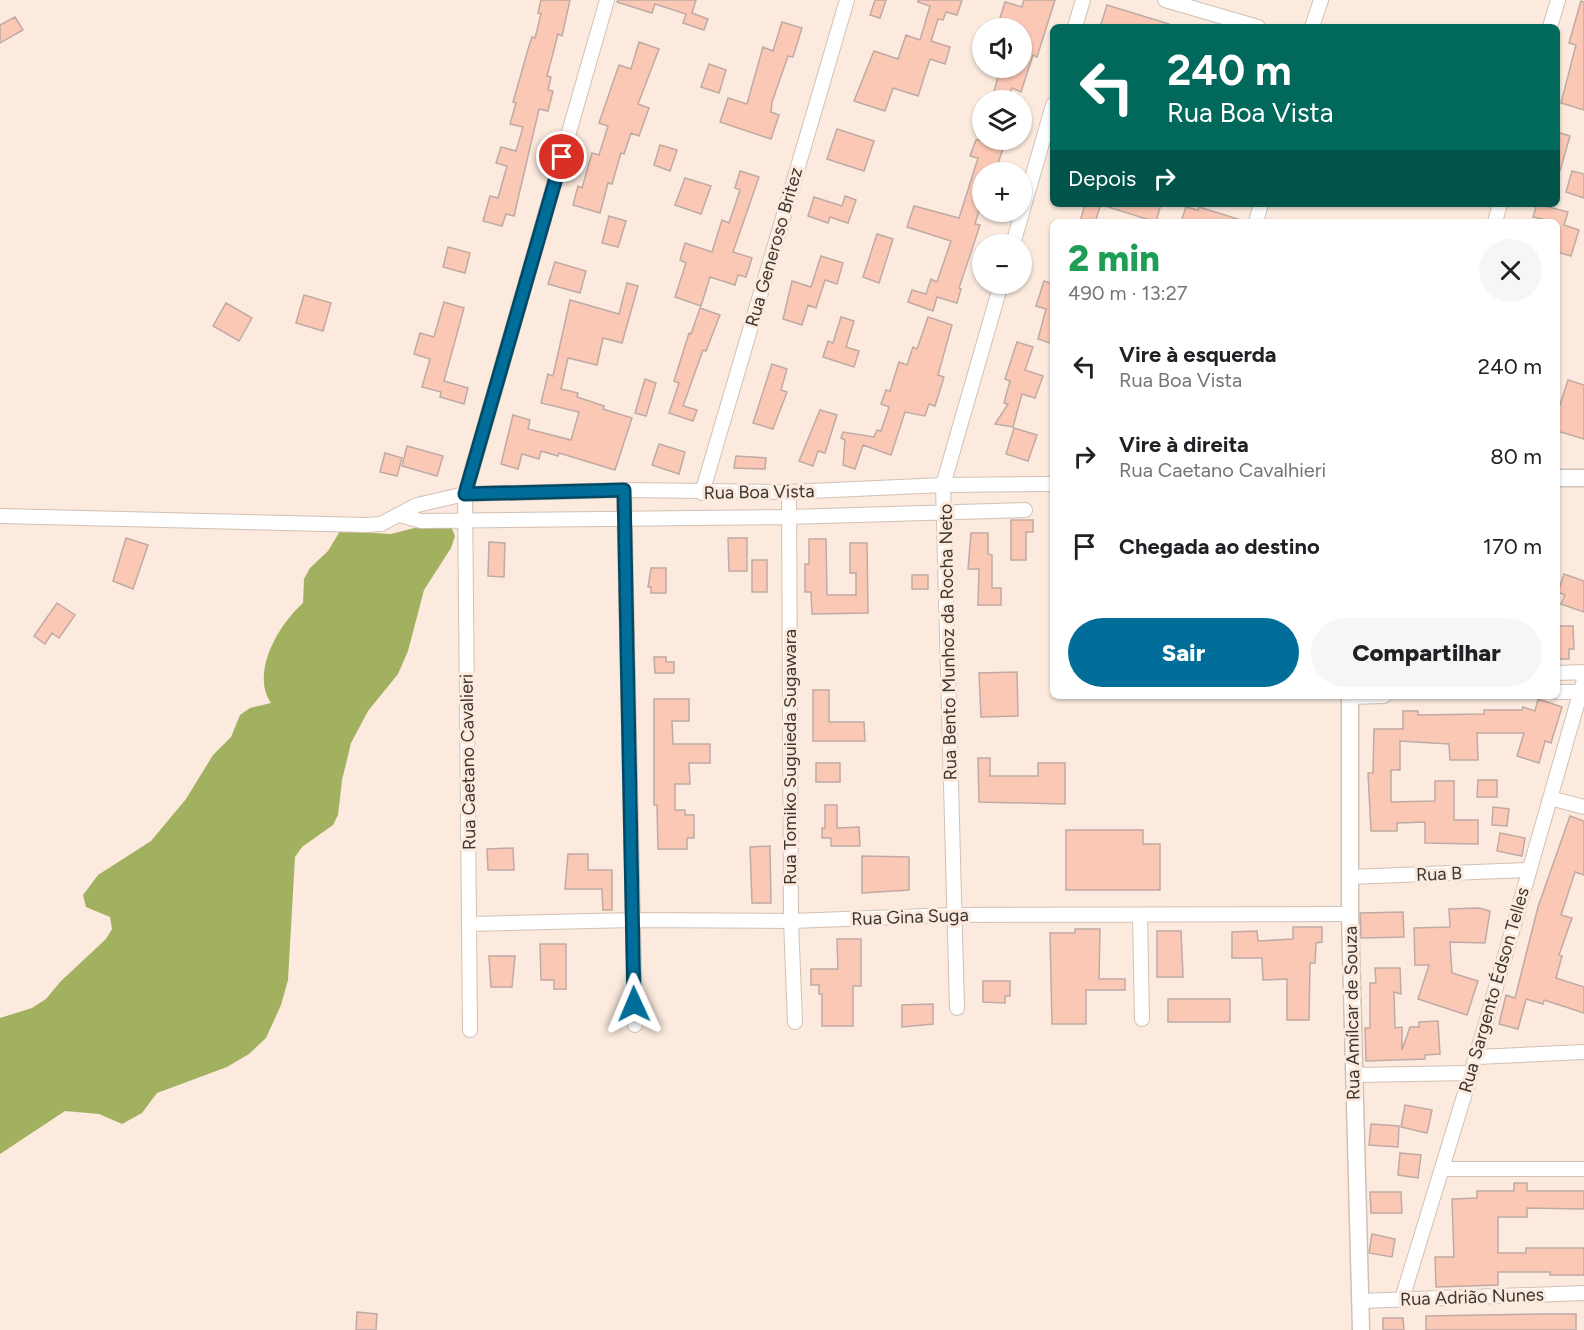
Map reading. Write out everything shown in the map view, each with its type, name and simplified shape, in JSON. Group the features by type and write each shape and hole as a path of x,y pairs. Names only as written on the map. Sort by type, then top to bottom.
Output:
{"street":[{"name":"Rua Caetano Cavalieri","path":"470,1030 471,924 465,494 607,0"},
{"name":"Rua Generoso Britez","path":"702,493 847,0"},
{"path":"1076,24 1083,0"},
{"path":"1165,0 1248,24"},
{"path":"1313,24 1320,0"},
{"path":"1551,24 1558,0"},
{"path":"1016,234 1050,115"},
{"name":"Rua Bento Munhoz da Rocha Neto","path":"957,1008 946,513 943,485 998,294"},
{"path":"1560,478 1584,478"},
{"name":"Rua Boa Vista","path":"0,516 366,525 381,524 417,506 465,494 624,490 702,493 789,492 943,485 1050,484"},
{"path":"624,490 635,1025"},
{"name":"Rua Tomiko Suguieda Sugawara","path":"789,492 791,921 795,1022"},
{"name":"Rua Boa Vista","path":"400,515 421,521 789,517 1026,510"},
{"path":"1560,673 1584,672"},
{"path":"1560,691 1583,686"},
{"name":"Rua Sargento Édson Telles","path":"1402,1299 1476,1057 1528,870 1583,686"},
{"name":"Rua Amílcar de Souza","path":"1350,699 1350,914 1360,1330"},
{"path":"1550,798 1584,807"},
{"name":"Rua B","path":"1350,877 1528,870"},
{"name":"Rua Gina Suga","path":"471,924 633,920 791,921 954,915 1350,914"},
{"path":"1140,915 1142,1019"},
{"path":"1476,1057 1584,1052"},
{"path":"1354,1075 1471,1072"},
{"path":"1442,1169 1584,1169"},
{"name":"Rua Adrião Nunes","path":"1360,1301 1584,1293"}],"green space":[{"path":"438,522 450,524 455,536 451,548 424,590 408,651 398,674 368,711 351,743 342,780 338,815 333,825 302,847 295,857 288,980 281,1005 266,1038 249,1054 227,1067 157,1093 142,1113 122,1124 99,1114 65,1111 0,1154 0,1018 32,1008 46,999 61,981 106,939 112,929 110,917 86,907 83,895 98,875 151,841 186,799 213,755 231,737 240,715 250,708 271,703 265,691 264,678 270,650 285,623 303,603 304,579 310,568 328,551 340,531 391,534"}],"building":[{"path":"541,0 570,0 562,36 558,34 547,76 551,77 548,90 553,91 548,111 539,109 514,216 506,214 502,226 483,221 490,196 498,198 507,166 496,163 501,147 516,151 523,127 510,124 516,103 513,102 532,37 535,38 541,14 538,13"},
{"path":"618,0 696,0 692,13 708,19 704,30 683,23 686,14 655,4 652,13 617,2"},
{"path":"875,0 886,0 880,18 870,15"},
{"path":"918,0 962,0 957,15 946,12 943,20 938,19 931,41 950,47 945,64 930,59 918,96 893,88 885,111 854,101 874,51 898,59 906,35 920,40 930,6"},
{"path":"1024,0 1055,0 1037,57 1033,55 1032,58 1032,18 1000,18 1005,2 1022,7"},
{"path":"1581,1 1584,2 1584,110 1561,103 1576,45 1569,43"},
{"path":"1107,5 1169,24 1101,24"},
{"path":"15,17 23,30 0,43 0,25"},
{"path":"782,22 802,28 793,57 788,56 772,102 771,112 779,115 771,139 720,122 728,98 747,104 763,47 773,51"},
{"path":"639,42 659,49 638,104 649,108 639,136 631,133 624,154 621,153 612,184 608,183 600,213 573,205 578,186 582,188 592,153 599,155 608,126 599,123 619,65 631,69"},
{"path":"709,64 726,70 719,93 701,87"},
{"path":"998,78 1026,78 1022,90 1012,88 1011,90 994,90"},
{"path":"837,129 874,141 864,171 827,159"},
{"path":"1560,133 1570,136 1560,171"},
{"path":"660,145 677,150 670,171 654,165"},
{"path":"972,150 1003,150 998,162 977,162 978,158 970,156"},
{"path":"740,171 759,177 733,252 752,258 746,277 738,275 735,285 710,277 701,306 675,297 686,263 680,260 685,243 712,252 722,220 729,223 740,190 735,188"},
{"path":"1572,171 1584,174 1584,198 1566,192"},
{"path":"972,177 972,222 980,225 977,234 972,234 972,249 959,288 961,289 957,303 937,297 933,311 908,302 912,290 926,294 931,279 937,282 951,241 907,227 914,206 959,218"},
{"path":"685,178 711,186 701,214 675,205"},
{"path":"845,196 856,200 848,223 830,217 828,223 808,216 814,197 842,206"},
{"path":"1084,207 1100,207 1096,219 1081,219"},
{"path":"1108,207 1160,207 1157,219 1146,219"},
{"path":"1186,207 1198,210 1199,207 1238,219 1182,219"},
{"path":"1536,207 1549,207 1568,212 1564,225 1579,230 1571,256 1560,253 1560,219 1533,217"},
{"path":"609,216 626,221 618,247 602,243"},
{"path":"877,234 893,239 879,283 863,277"},
{"path":"448,247 470,253 465,273 443,267"},
{"path":"821,256 843,263 837,284 825,280 816,308 808,305 802,325 783,319 792,281 811,287"},
{"path":"555,262 586,271 580,293 548,284"},
{"path":"1044,281 1050,283 1050,343 1038,339 1046,309 1036,306"},
{"path":"627,283 638,286 622,343 603,338 597,365 568,358 561,389 578,393 577,397 604,406 603,409 632,418 615,470 559,453 558,456 541,451 539,459 522,454 518,469 501,464 513,415 530,420 528,429 571,440 579,412 541,403 548,374 553,376 570,300 619,314"},
{"path":"304,295 331,303 323,331 296,323"},
{"path":"444,302 464,308 444,381 468,388 464,404 440,397 441,392 422,387 430,359 414,354 420,333 434,337"},
{"path":"226,303 252,318 239,341 213,326"},
{"path":"700,308 720,315 706,351 703,350 683,406 697,410 693,421 669,413 679,383 674,381 689,333 691,334"},
{"path":"841,317 854,321 846,347 859,351 854,367 823,357 828,341 833,343"},
{"path":"928,317 952,325 938,375 944,377 935,406 929,404 925,416 905,412 891,455 863,445 855,469 843,465 845,440 841,438 843,432 874,437 877,430 881,431 889,407 881,404 886,390 890,391 899,362 907,365 913,347 917,349"},
{"path":"1017,342 1033,347 1025,370 1043,376 1035,398 1022,394 1013,427 995,424 1008,404 1004,403 1010,381 1005,379"},
{"path":"772,364 787,369 781,390 787,392 773,429 753,423"},
{"path":"645,379 656,383 646,416 635,413"},
{"path":"1568,380 1584,385 1584,439 1560,432 1560,405"},
{"path":"820,410 837,415 825,453 818,451 813,466 799,461"},
{"path":"1014,428 1037,435 1028,461 1006,454"},
{"path":"659,444 685,452 679,474 652,465"},
{"path":"407,446 443,456 437,476 402,466"},
{"path":"385,453 402,458 397,476 380,472"},
{"path":"736,456 766,458 765,469 734,468"},
{"path":"1011,520 1033,520 1033,532 1026,532 1026,560 1011,560"},
{"path":"971,533 988,533 988,554 992,555 992,588 1001,588 1001,605 978,605 979,569 968,569"},
{"path":"126,538 148,545 133,589 113,581"},
{"path":"728,538 747,538 747,571 729,571"},
{"path":"809,539 826,539 827,595 856,595 856,573 850,573 850,543 867,543 868,613 812,614 811,592 805,592 805,564 809,564"},
{"path":"489,542 505,543 504,577 488,576"},
{"path":"752,560 767,560 767,592 752,592"},
{"path":"651,568 666,568 666,593 651,593 651,587 648,587"},
{"path":"1564,574 1584,581 1584,612 1561,604 1565,595 1560,593"},
{"path":"912,575 928,575 928,589 912,589"},
{"path":"57,603 75,615 59,638 52,633 45,644 34,636"},
{"path":"1560,626 1573,626 1574,649 1569,649 1569,659 1560,659"},
{"path":"654,657 666,657 666,662 674,662 674,673 655,673"},
{"path":"1017,672 1018,716 981,717 979,673"},
{"path":"813,690 829,690 829,722 864,722 865,741 813,741"},
{"path":"654,699 689,699 689,721 672,721 673,744 710,744 710,763 689,763 690,784 675,784 675,810 685,810 685,815 694,815 694,838 687,838 687,849 658,849 657,805 654,805"},
{"path":"1538,699 1562,707 1551,743 1545,741 1539,763 1517,756 1524,733 1477,733 1478,760 1450,760 1449,744 1400,741 1400,770 1391,770 1391,802 1435,801 1435,781 1454,781 1454,820 1478,820 1478,844 1425,843 1425,822 1397,823 1397,831 1371,831 1368,773 1373,773 1374,729 1403,729 1403,711 1418,711 1418,715 1484,714 1484,710 1522,710 1523,707 1535,711"},
{"path":"978,758 990,758 990,776 1038,776 1038,763 1065,763 1065,804 979,802"},
{"path":"816,763 840,763 840,782 816,782"},
{"path":"1478,780 1497,780 1497,797 1477,797"},
{"path":"825,805 837,805 837,828 859,827 860,846 831,846 831,838 822,838 822,828 825,828"},
{"path":"1493,807 1509,809 1507,826 1492,825"},
{"path":"1570,816 1584,821 1584,875 1575,872 1561,915 1572,918 1559,955 1562,956 1556,978 1584,987 1584,1013 1544,1000 1543,1004 1526,999 1518,1029 1499,1024 1506,995 1515,998 1538,907"},
{"path":"1066,830 1143,830 1143,844 1160,844 1160,890 1066,890"},
{"path":"1500,833 1525,838 1522,856 1497,851"},
{"path":"770,846 771,903 752,903 750,847"},
{"path":"513,848 514,870 488,870 487,849"},
{"path":"568,854 588,854 588,870 612,870 612,910 603,910 602,889 565,889"},
{"path":"862,856 909,857 909,890 862,893"},
{"path":"1479,908 1490,911 1485,943 1450,942 1452,973 1478,981 1467,1015 1418,999 1429,965 1415,965 1414,928 1450,927 1449,909"},
{"path":"1403,912 1404,937 1361,938 1360,913"},
{"path":"1293,927 1322,927 1322,942 1316,943 1315,963 1310,963 1309,1020 1287,1020 1287,979 1263,980 1262,958 1232,958 1232,932 1257,931 1258,941 1293,939"},
{"path":"1075,929 1100,929 1099,979 1125,979 1125,990 1086,990 1086,1024 1052,1024 1050,933 1075,933"},
{"path":"1157,931 1181,931 1183,977 1157,977"},
{"path":"837,939 861,939 861,986 853,986 853,1026 822,1026 822,994 819,994 819,985 811,985 811,969 838,969"},
{"path":"540,944 566,944 566,989 554,989 554,980 541,980"},
{"path":"489,956 515,956 512,987 491,987"},
{"path":"1375,968 1400,968 1401,994 1394,992 1395,1028 1402,1027 1402,1050 1410,1027 1419,1027 1419,1022 1438,1021 1440,1054 1425,1055 1425,1059 1366,1061 1365,1028 1370,1028 1370,983 1376,983"},
{"path":"983,981 1010,981 1010,996 1005,996 1005,1003 983,1002"},
{"path":"1168,999 1230,999 1230,1022 1168,1022"},
{"path":"933,1004 933,1024 902,1027 902,1005"},
{"path":"1405,1105 1432,1110 1427,1133 1401,1127"},
{"path":"1371,1124 1399,1126 1398,1147 1369,1145"},
{"path":"1400,1153 1421,1155 1418,1178 1398,1175"},
{"path":"1514,1183 1527,1183 1527,1191 1584,1191 1584,1209 1527,1208 1527,1217 1498,1217 1498,1253 1526,1253 1526,1248 1584,1248 1584,1275 1550,1275 1550,1272 1498,1272 1498,1285 1436,1287 1435,1257 1454,1257 1452,1199 1477,1198 1477,1191 1514,1191"},
{"path":"1370,1192 1401,1192 1402,1213 1371,1213"},
{"path":"1372,1234 1395,1239 1392,1257 1369,1253"},
{"path":"357,1312 377,1314 376,1330 356,1330"},
{"path":"1576,1314 1576,1330 1426,1330 1426,1316"},
{"path":"1383,1318 1403,1318 1404,1330 1383,1330"}],"route":[{"path":"562,157 465,494 624,490 634,1004"}]}
